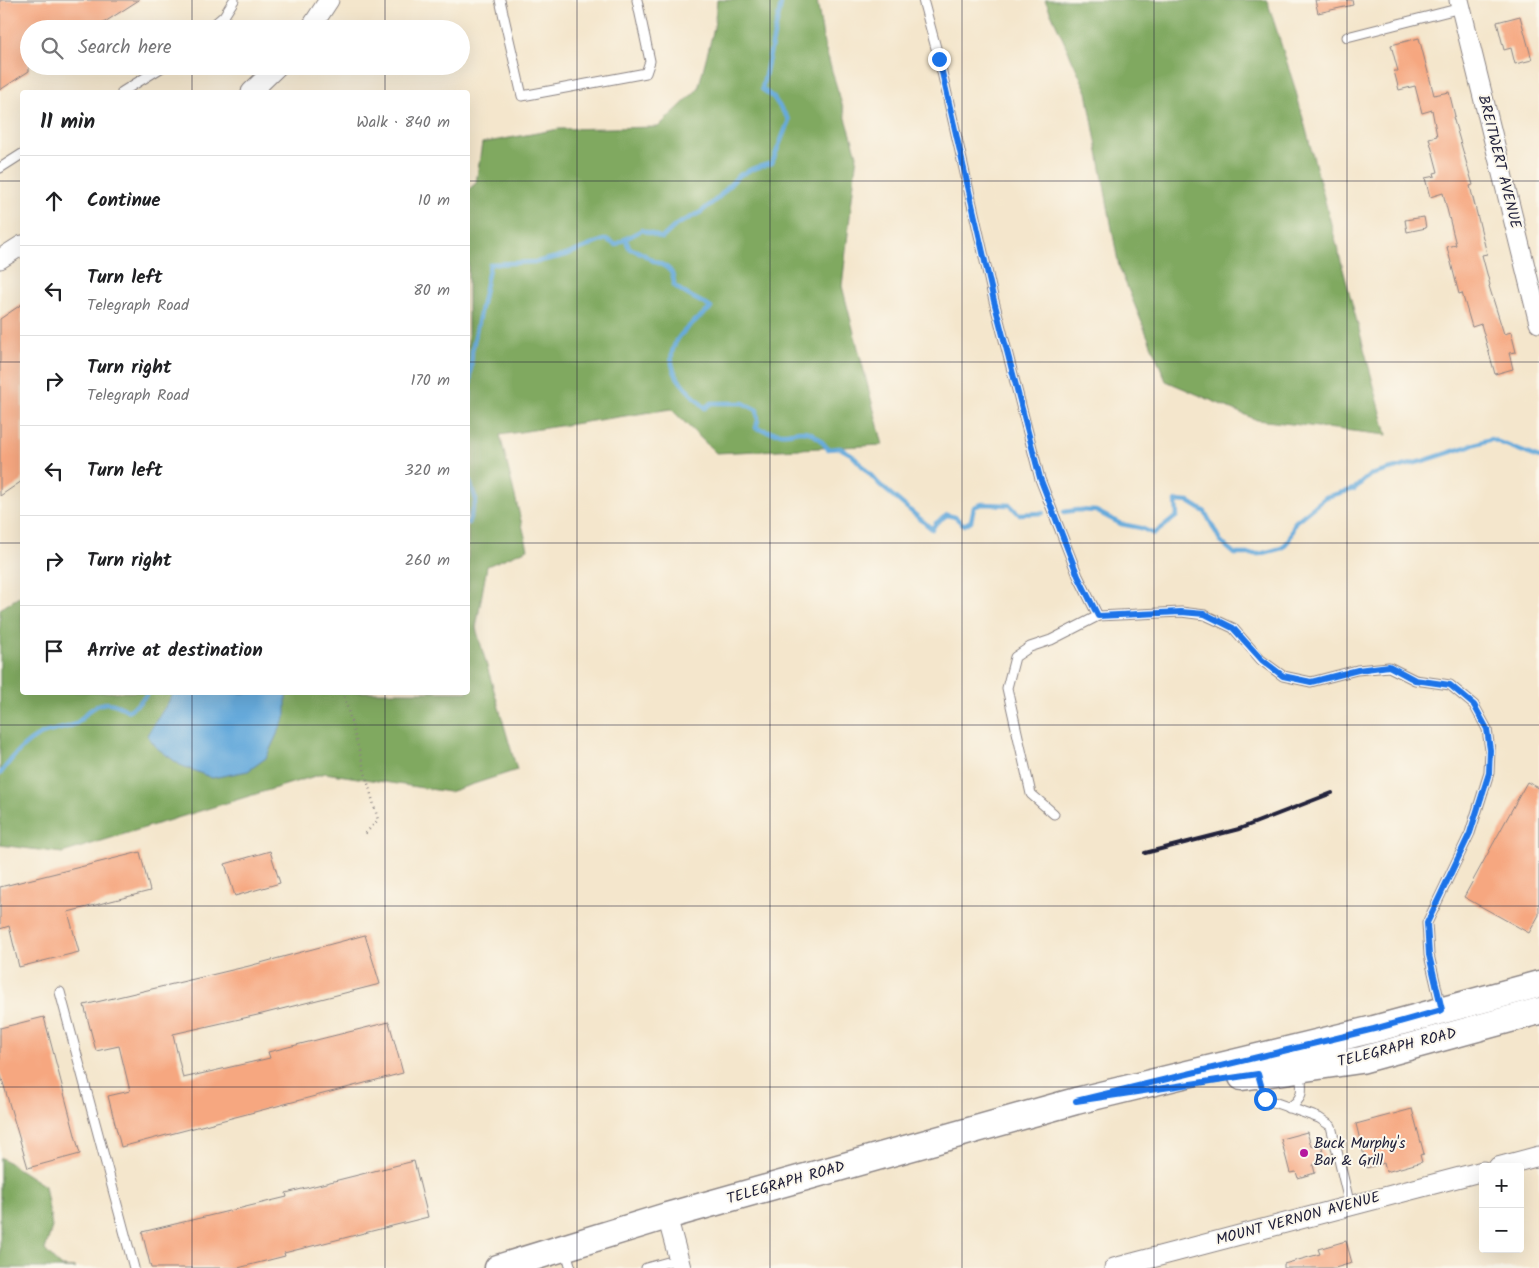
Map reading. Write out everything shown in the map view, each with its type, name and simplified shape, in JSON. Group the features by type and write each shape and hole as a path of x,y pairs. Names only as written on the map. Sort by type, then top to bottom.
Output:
{"main road":[{"name":"TELEGRAPH ROAD","path":"498,1268 568,1258 667,1216 1076,1101 1374,1029 1539,984"},
{"name":"TELEGRAPH ROAD","path":"1076,1101 1361,1060 1537,1012"}],"street":[{"path":"316,20 329,0"},
{"name":"BREITWERT AVENUE","path":"1461,2 1539,323"},
{"path":"253,90 269,75"},
{"path":"0,259 20,246"},
{"path":"1513,1163 1539,1156"},
{"name":"MOUNT VERNON AVENUE","path":"1114,1268 1479,1172"},
{"path":"667,1216 680,1263"}],"lane":[{"path":"219,20 234,0"},
{"path":"500,0 522,96 646,73 650,62 637,0"},
{"path":"923,0 939,59 994,301 1040,478 1078,576 1098,616"},
{"path":"1347,37 1461,2"},
{"path":"125,90 149,75"},
{"path":"0,168 20,155"},
{"path":"1054,814 1031,794 1007,688 1015,657 1030,647 1051,640 1098,616 1181,612 1205,614 1233,628 1262,660 1283,676 1311,682 1358,670 1389,666 1415,680 1450,685 1474,705 1487,729 1490,750 1489,773 1470,833 1427,923 1429,955 1442,1010"},
{"path":"60,992 134,1268"},
{"path":"1288,1108 1299,1099 1302,1089 1300,1068"},
{"path":"1258,1074 1265,1099 1319,1118 1331,1126 1350,1206"},
{"path":"646,1268 680,1263"}],"path":[{"path":"344,695 378,820 363,836"}],"green space":[{"path":"717,0 817,0 824,44 857,155 842,286 883,445 716,453 671,409 500,435 528,549 487,566 476,628 517,770 449,792 325,773 62,853 0,845 0,609 20,596 20,695 470,695 470,188 476,183 482,143 559,129 658,127 698,89 714,28"},
{"path":"1045,0 1267,0 1295,88 1387,435 1257,420 1166,381 1119,267 1087,92"},
{"path":"0,1157 45,1186 52,1227 45,1250 61,1267 76,1268 0,1268"}],"water":[{"path":"173,695 286,695 286,715 266,758 248,771 212,778 180,765 157,748 147,735"}],"building":[{"path":"0,0 139,0 108,20 20,20 20,75 23,75 0,90"},
{"path":"1315,0 1352,0 1353,5 1318,13"},
{"path":"1520,16 1532,60 1515,64 1511,48 1504,50 1497,22"},
{"path":"1419,38 1434,95 1449,92 1455,116 1453,117 1473,185 1470,186 1487,254 1482,255 1489,286 1504,334 1511,332 1516,352 1509,353 1513,369 1495,374 1481,324 1472,327 1462,293 1459,294 1447,247 1456,245 1443,193 1430,197 1425,178 1435,176 1434,173 1438,172 1429,138 1437,136 1432,110 1422,113 1415,86 1399,90 1394,71 1398,71 1391,45"},
{"path":"1424,217 1426,228 1407,232 1405,220"},
{"path":"20,305 20,482 0,496 0,319"},
{"path":"1527,782 1539,788 1539,915 1529,933 1464,897"},
{"path":"270,851 280,883 235,896 225,864"},
{"path":"140,852 150,891 68,912 79,952 19,967 9,926 0,929 0,887"},
{"path":"365,935 380,984 173,1034 183,1078 270,1058 268,1052 389,1022 403,1073 121,1147 108,1096 130,1091 119,1046 96,1051 84,1005 249,966"},
{"path":"44,1017 80,1154 28,1168 0,1072 0,1028"},
{"path":"1412,1109 1424,1154 1420,1155 1422,1162 1386,1172 1384,1163 1367,1168 1356,1124"},
{"name":"Buck Murphy's Bar & Grill","path":"1307,1132 1311,1146 1321,1144 1325,1159 1320,1160 1321,1163 1313,1165 1315,1173 1298,1178 1296,1172 1290,1173 1281,1139"},
{"path":"414,1161 428,1217 284,1253 285,1256 238,1268 151,1268 142,1232 287,1197 286,1193"},
{"path":"1346,1241 1352,1263 1335,1268 1284,1268 1284,1264 1320,1254 1318,1249"}],"waterway":[{"path":"470,388 472,351 490,264 536,262 566,255 606,239 616,245 642,230 662,238 676,225 701,212 718,198 738,176 752,169 772,163 789,120 773,97 762,89 782,0"},
{"path":"625,239 630,249 639,252 671,271 674,285 678,289 711,308 686,328 675,345 672,354 672,364 678,379 705,408 711,403 743,403 757,410 758,420 756,428 779,433 802,431 814,434 828,449 840,448 851,454 880,485 932,529 936,523 947,515 955,517 964,525 971,521 974,507 982,504 1010,505 1019,514 1043,513"},
{"path":"1064,512 1077,510 1096,511 1121,524 1141,528 1154,534 1177,516 1176,501 1189,502 1205,512 1221,542 1235,554 1260,554 1282,548 1289,540 1295,522 1326,497 1354,489 1370,475 1423,461 1491,439 1539,458"},
{"path":"470,482 476,500 470,517"},
{"path":"0,774 18,751 35,737 75,724 94,707 99,705 108,703 118,705 128,711 146,695"}],"railway":[{"path":"1145,853 1239,829 1332,793"}],"place":[{"name":"Buck Murphy's Bar & Grill","path":"1304,1153"}],"route":[{"path":"939,59 994,301 1040,478 1078,576 1098,616 1181,612 1205,614 1233,628 1262,660 1283,676 1311,682 1358,670 1389,666 1415,680 1450,685 1474,705 1487,729 1490,750 1489,773 1470,833 1427,923 1429,955 1442,1010 1374,1029 1076,1101 1258,1074 1265,1099"}]}
